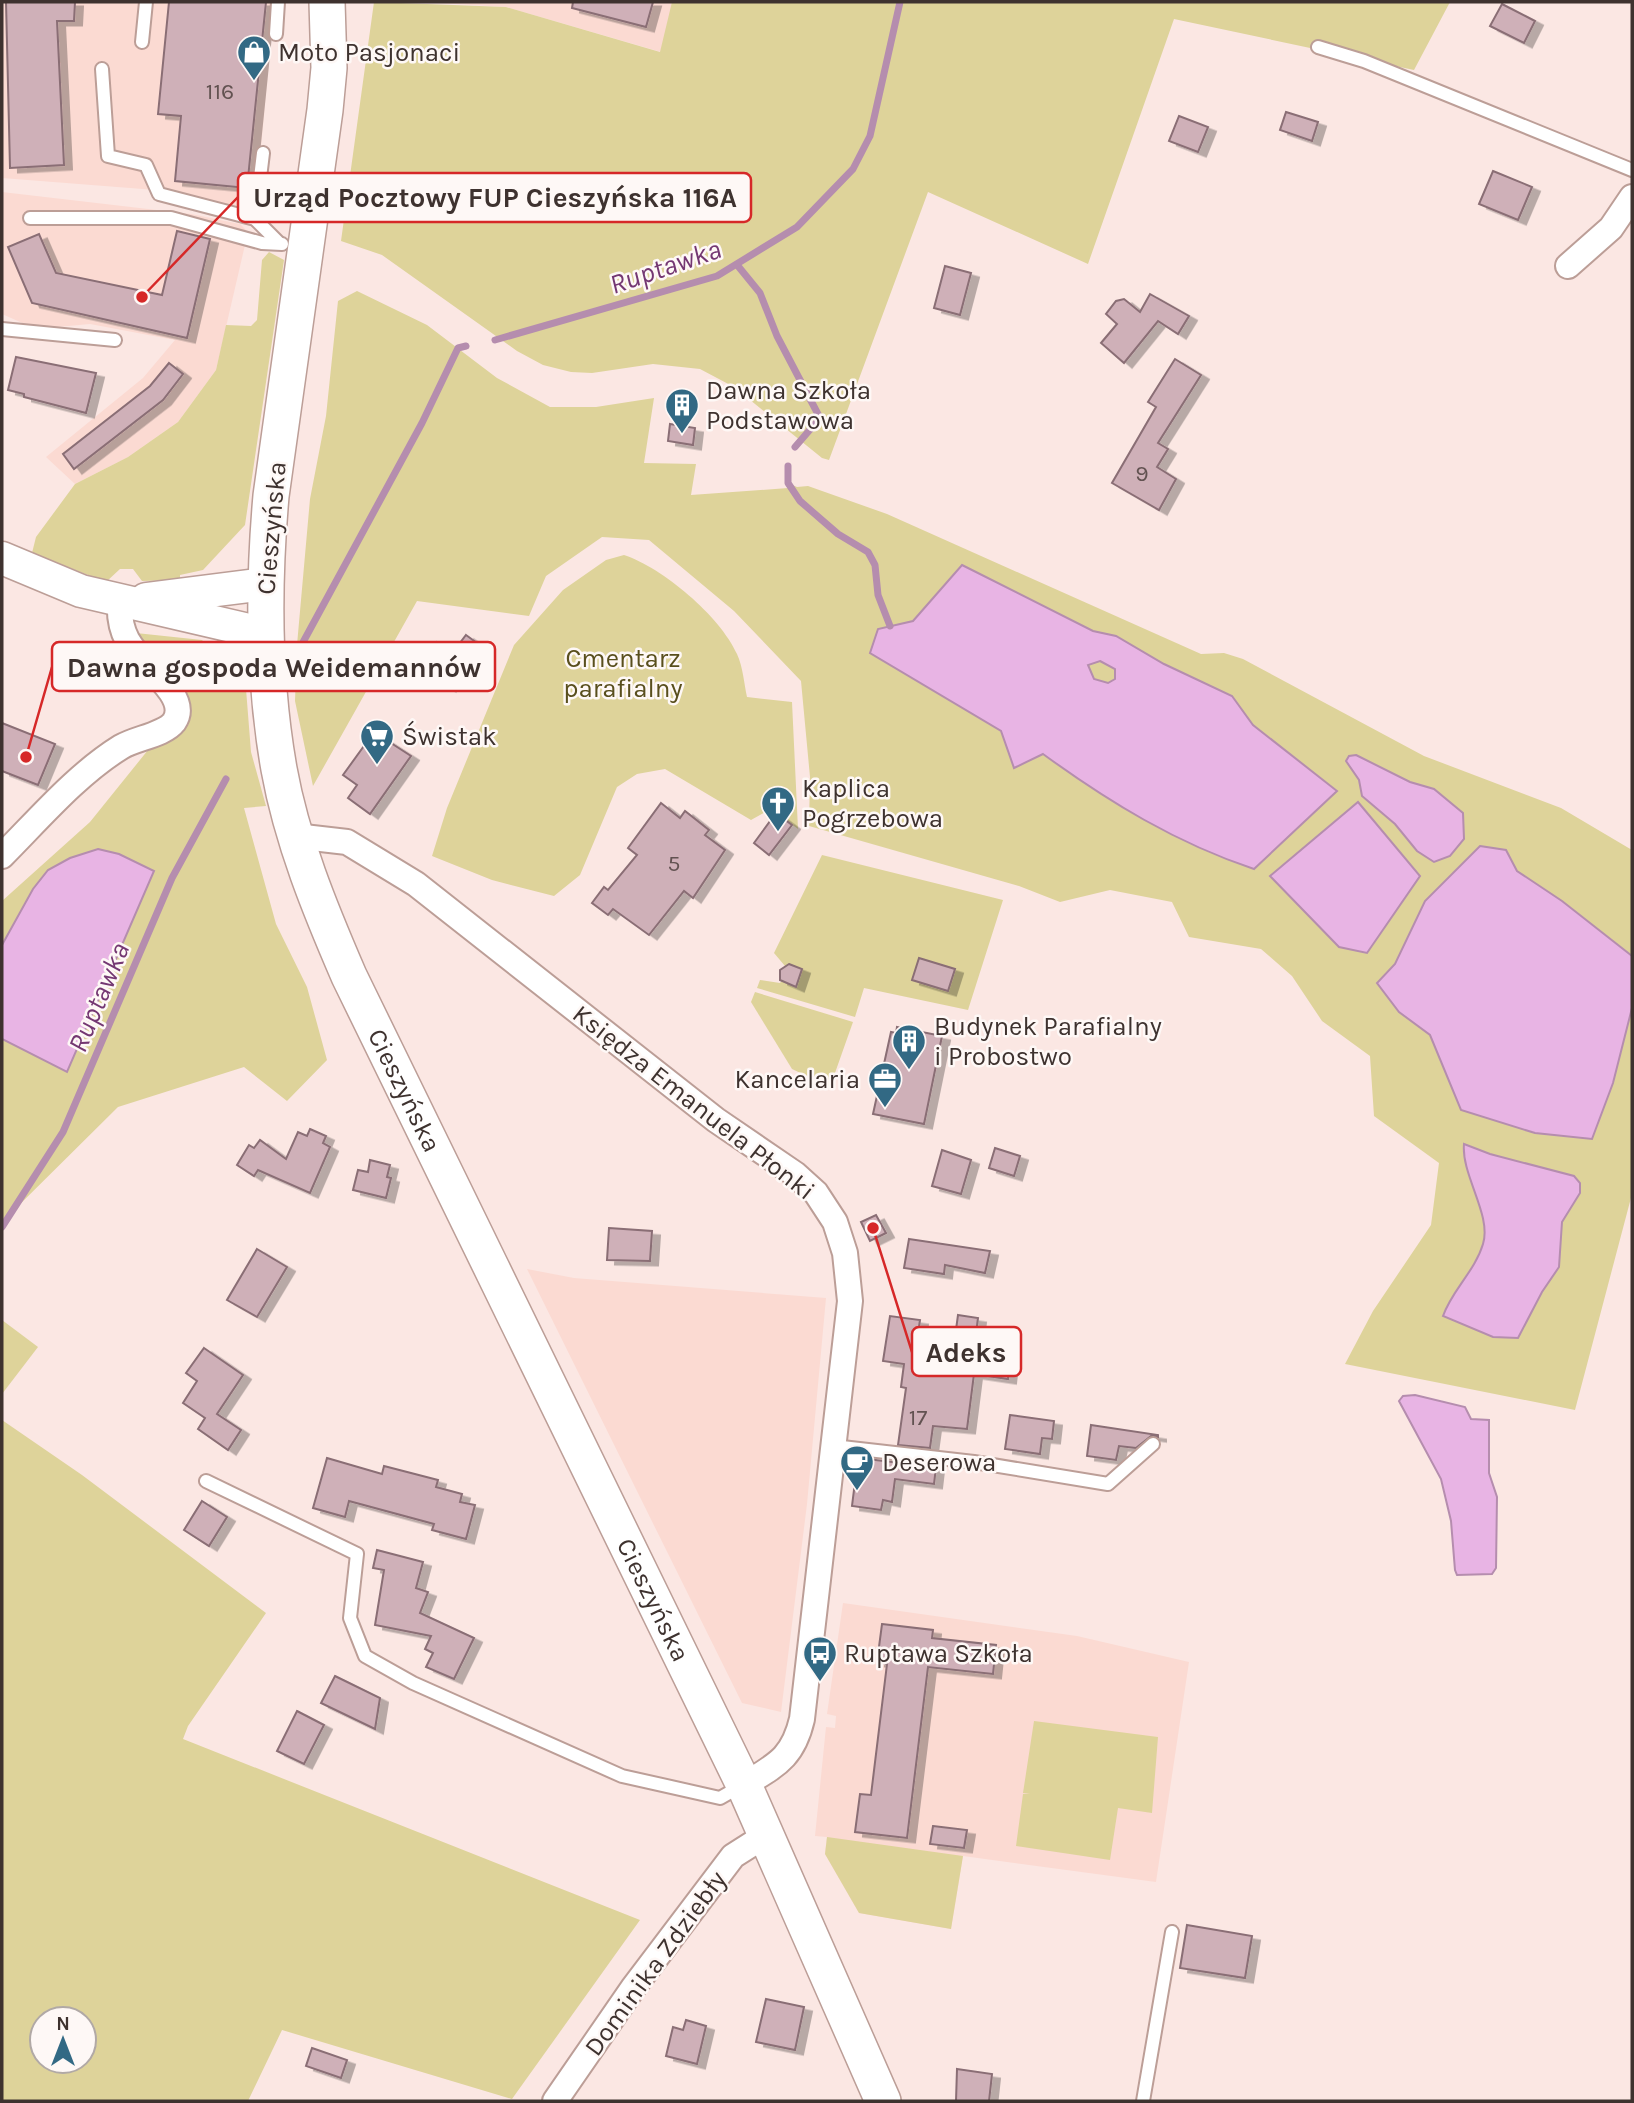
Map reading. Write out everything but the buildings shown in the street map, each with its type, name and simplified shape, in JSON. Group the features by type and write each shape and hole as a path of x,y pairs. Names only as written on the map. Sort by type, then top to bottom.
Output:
{"main road":[{"name":"Cieszyńska","path":"327,2 327,96 294,248 265,584 266,634 275,742 295,836 320,909 349,976 744,1785 883,2101"}],"street":[{"path":"1568,266 1611,228 1632,197"},
{"path":"2,558 47,579 120,602 266,634"},
{"path":"120,602 265,584"},
{"path":"2,856 93,769 120,748 172,724 178,715 177,704 170,691 128,643 122,631 120,602"},
{"name":"Księdza Emanuela Płonki","path":"295,836 347,842 416,884 716,1120 795,1174 816,1194 835,1222 845,1253 850,1301 797,1743 781,1762 744,1785"},
{"name":"Dominika Zdziebły","path":"555,2101 633,1987 733,1856 766,1835"}],"lane":[{"path":"142,42 146,2"},
{"path":"276,34 278,2"},
{"path":"1318,47 1364,61 1632,170"},
{"path":"102,69 108,156 146,164 159,194 255,219 294,248"},
{"path":"255,219 264,153"},
{"path":"30,218 171,218 262,243 294,248"},
{"path":"2,329 114,340"},
{"path":"833,1446 974,1462 1108,1484 1153,1444"},
{"path":"206,1480 357,1554 350,1618 365,1656 413,1684 622,1776 720,1798 744,1785"},
{"path":"1143,2101 1172,1932"}],"shaded area":[{"path":"2,2 275,2 257,188 252,214 181,192 2,178"},
{"path":"422,2 863,2 661,52 506,7"},
{"path":"2,192 191,214 240,224 248,232 216,370 178,422 128,457 75,484 46,457 143,378 175,340 90,324 36,329 2,314"},
{"path":"527,1269 574,1278 826,1298 807,1504 781,1712 742,1703"},
{"path":"843,1603 1077,1636 1189,1662 1156,1882 963,1856 951,1929 859,1913 825,1854 827,1837 815,1836 826,1727 835,1728 836,1716 827,1714"}],"green space":[{"path":"374,2 506,7 660,52 672,2 1450,2 1414,70 1174,19 1088,264 928,192 829,460 822,458 734,387 700,369 653,364 592,373 571,372 543,365 517,351 382,255 341,241"},
{"path":"269,252 284,260 245,525 203,570 180,575 180,580 142,581 133,569 120,569 106,582 32,553 36,537 75,484 128,457 178,422 216,370 226,325 251,326 257,320 262,260"},
{"path":"357,291 427,325 497,378 550,407 596,407 654,398 644,463 696,464 691,495 788,488 788,483 797,487 808,486 887,514 1201,654 1224,653 1243,659 1424,756 1561,808 1632,850 1632,1194 1575,1410 1345,1364 1373,1311 1431,1225 1439,1163 1374,1116 1370,1056 1322,1021 1292,976 1261,949 1189,937 1172,902 1110,890 1060,902 1019,886 809,826 810,777 801,681 734,611 649,540 602,537 546,576 529,616 417,601 313,786 295,701 297,645 310,499 326,416 338,301"},
{"name":"Cmentarz parafialny","path":"624,555 639,561 672,582 718,624 739,659 747,697 792,702 798,829 771,809 751,820 665,769 637,774 617,787 580,875 554,896 492,880 432,856 447,808 514,645 563,590 606,560"},
{"path":"136,633 202,640 246,689 251,752 266,806 244,808 276,924 307,987 327,1060 287,1101 244,1067 118,1107 2,1222 2,901 90,822 148,750 189,724 182,688"},
{"path":"210,633 235,643 245,655 254,680"},
{"path":"822,855 1003,900 968,1010 864,988 855,1017 757,988 760,980 780,983 792,968 785,966 774,953"},
{"path":"755,992 853,1022 830,1087 792,1069 751,1002"},
{"path":"2,1320 38,1347 2,1394"},
{"path":"2,1420 82,1475 266,1613 188,1726 183,1739 640,1920 512,2099 282,2030 248,2101 2,2101"},
{"path":"1034,1721 1158,1737 1152,1813 1118,1808 1110,1860 1016,1846 1023,1794 1030,1794 1023,1793"},
{"path":"827,1837 963,1856 951,1929 859,1913 825,1854"}],"water":[{"path":"962,565 1093,631 1116,636 1164,664 1232,696 1253,725 1337,791 1254,869 1225,859 1144,820 1043,754 1014,768 1001,731 870,653 878,629 913,621","holes":["1100,661 1115,669 1115,679 1108,683 1094,679 1088,665"]},
{"path":"1356,755 1410,782 1434,789 1463,813 1464,839 1450,856 1434,862 1417,851 1395,824 1362,796 1359,780 1346,761 1349,756"},
{"path":"1358,802 1420,876 1367,953 1339,947 1270,876"},
{"path":"1480,846 1506,850 1517,871 1562,901 1632,956 1632,1008 1613,1083 1592,1139 1535,1133 1461,1110 1430,1035 1399,1012 1377,983 1395,964 1425,901"},
{"path":"98,849 119,854 154,871 67,1072 2,1039 2,945 33,889 48,870 70,858"},
{"path":"1464,1144 1490,1154 1574,1176 1580,1183 1580,1193 1562,1222 1559,1267 1542,1292 1518,1338 1493,1337 1443,1316 1479,1254 1485,1233 1467,1169"},
{"path":"1415,1395 1465,1407 1471,1419 1489,1420 1489,1473 1497,1497 1496,1568 1492,1574 1457,1575 1451,1521 1441,1479 1399,1401 1403,1396"}],"waterway":[{"name":"Ruptawka","path":"495,340 717,276 797,227 853,169 870,136 900,2"},
{"path":"738,266 760,293 777,336 820,418 795,447"},
{"name":"Ruptawka","path":"295,657 422,423 458,348 466,346"},
{"path":"788,466 788,483 800,501 838,534 868,552 875,565 878,595 890,626"},
{"name":"Ruptawka","path":"2,1227 63,1132 172,878 226,779"}],"place":[{"name":"Moto Pasjonaci","path":"254,82"},
{"name":"Urząd Pocztowy FUP Cieszyńska 116A","path":"142,297"},
{"name":"Dawna Szkoła Podstawowa","path":"682,435"},
{"name":"Dawna gospoda Weidemannów","path":"26,757"},
{"name":"Świstak","path":"377,766"},
{"name":"Kaplica Pogrzebowa","path":"778,833"},
{"name":"Budynek Parafialny i Probostwo","path":"909,1071"},
{"name":"Kancelaria","path":"885,1109"},
{"name":"Adeks","path":"873,1228"},
{"name":"Deserowa","path":"857,1492"},
{"name":"Ruptawa Szkoła","path":"820,1683"}]}
